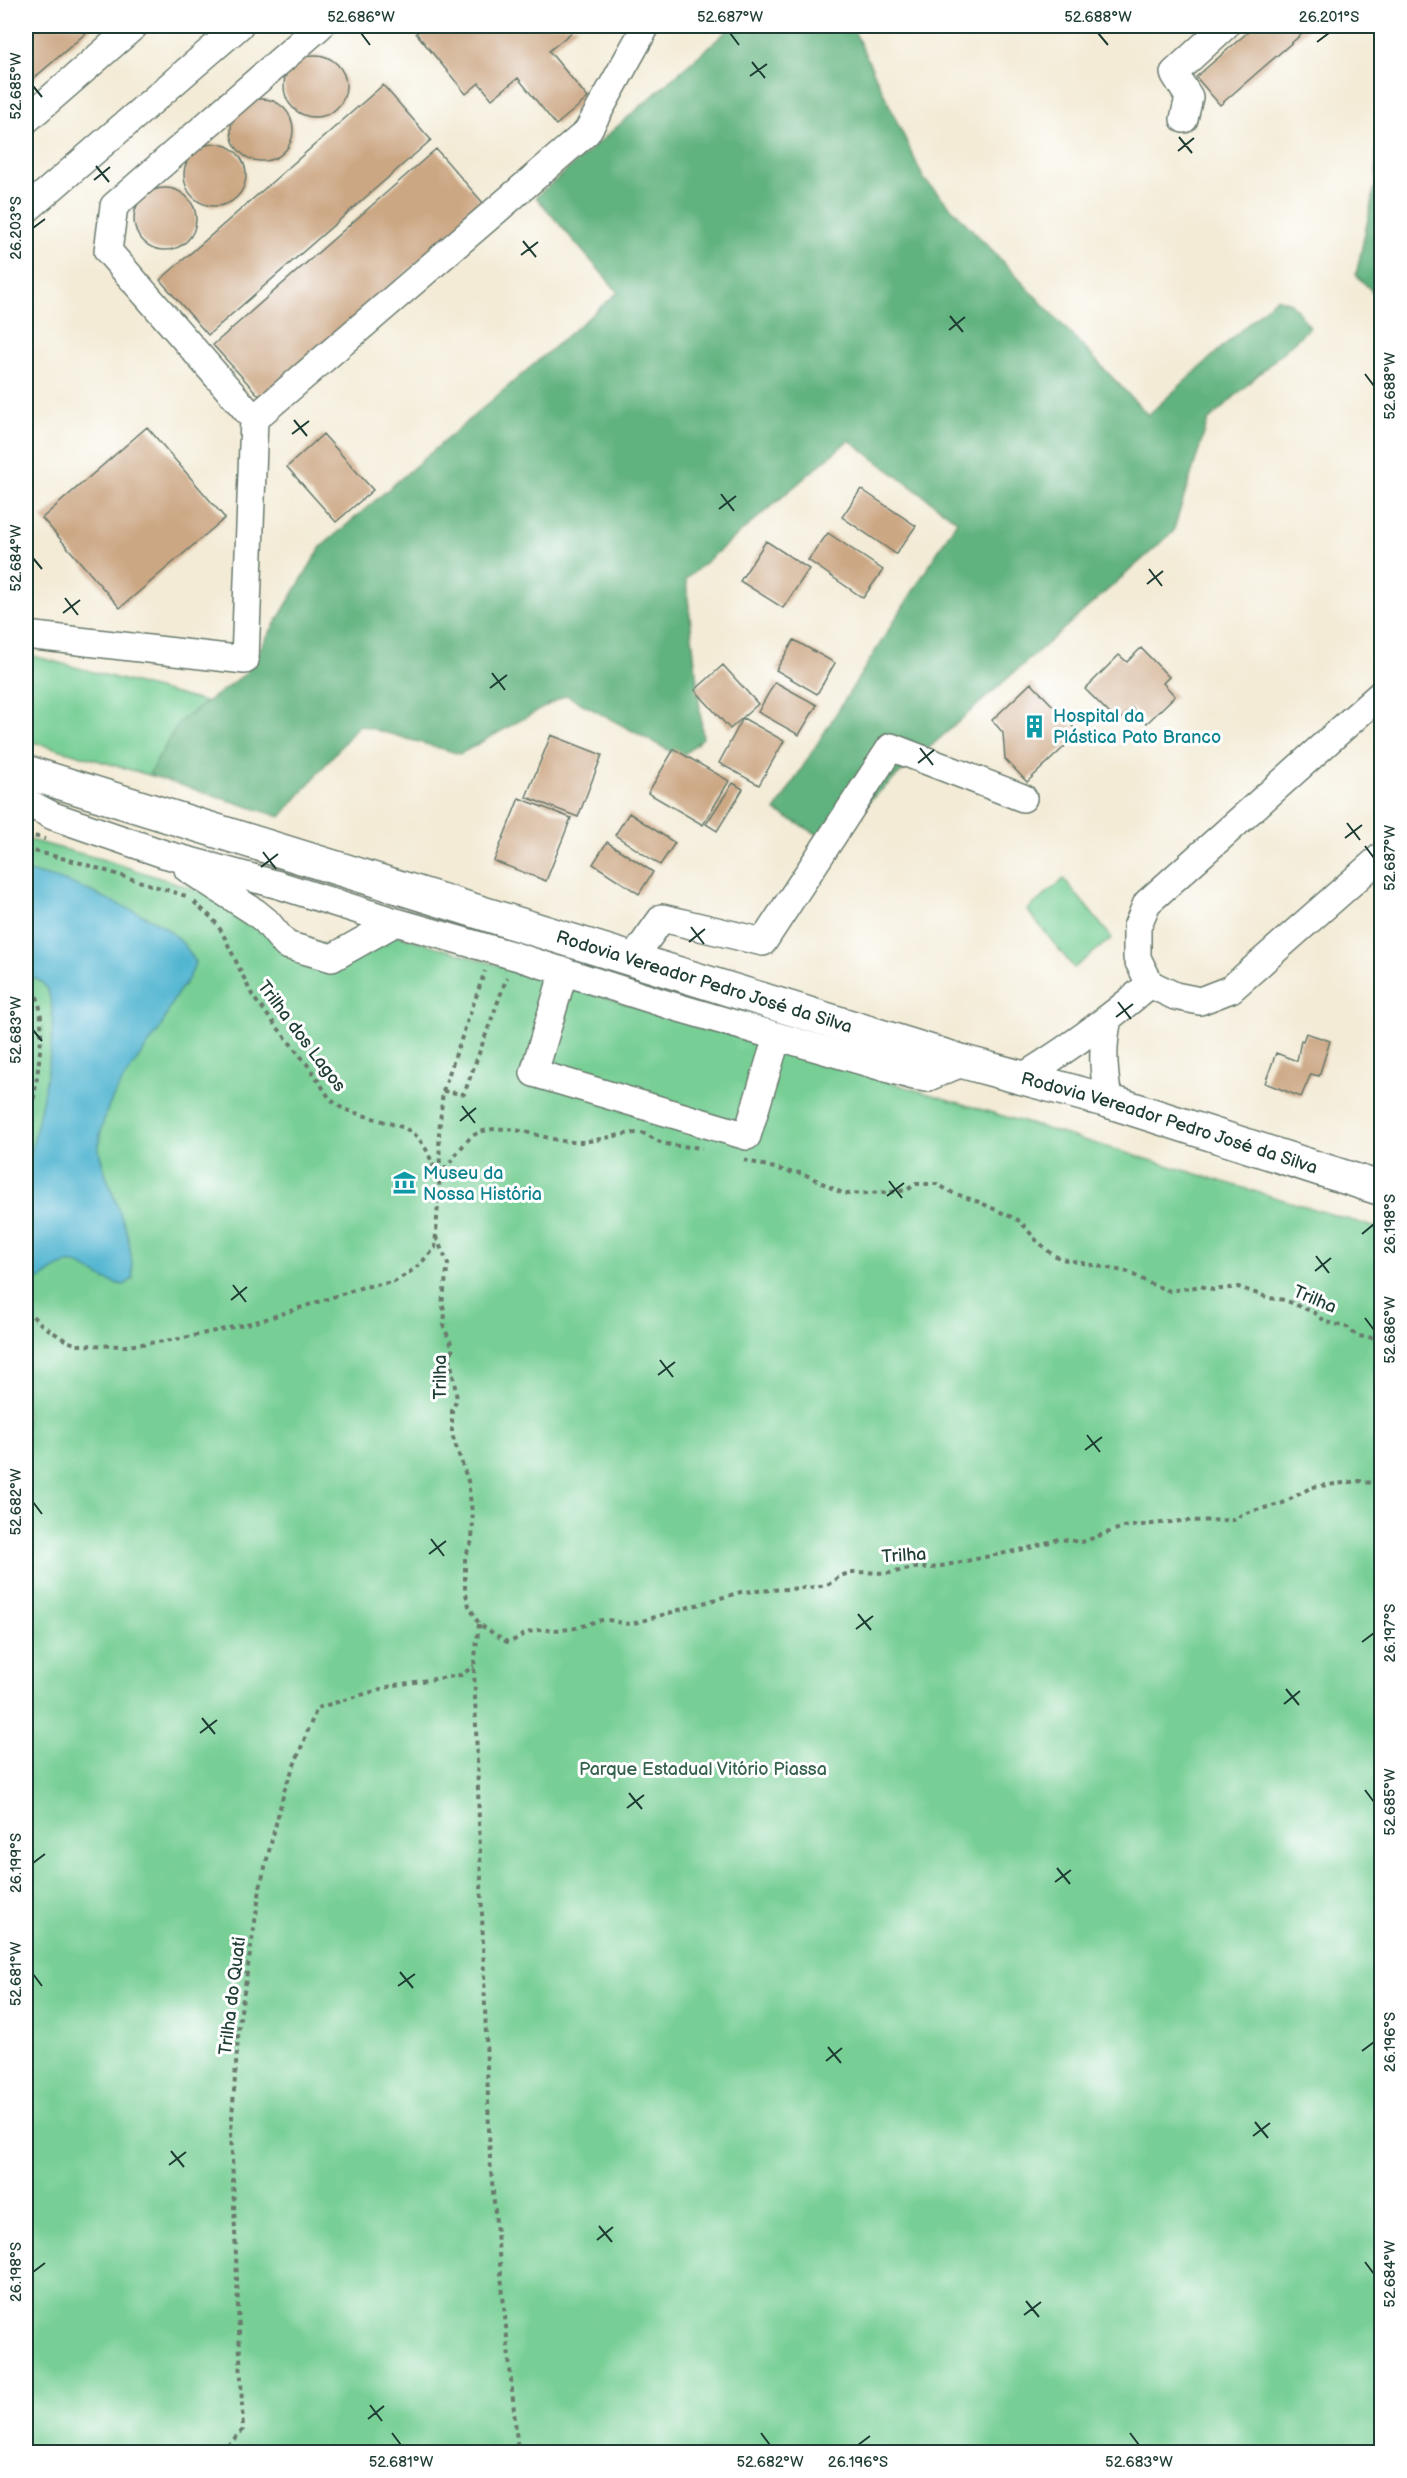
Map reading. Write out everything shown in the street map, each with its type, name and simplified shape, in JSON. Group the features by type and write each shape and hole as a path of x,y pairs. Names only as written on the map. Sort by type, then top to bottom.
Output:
{"main road":[{"name":"Rodovia Vereador Pedro José da Silva","path":"26,772 964,1062 1108,1101 1382,1189"}],"street":[{"path":"26,120 135,26"},
{"path":"26,210 239,26"},
{"path":"26,635 245,660 254,418 108,251 114,206 320,26"},
{"path":"254,418 587,132 646,26"},
{"path":"1184,118 1189,97 1174,73 1225,26"},
{"path":"1382,693 1147,903 1137,927 1137,958 1150,984 1174,996 1200,1001 1231,989 1382,856"},
{"path":"632,960 662,918 763,942 891,747 1023,798"},
{"path":"26,802 53,816 164,854 279,885 777,1037 914,1076 927,1078 964,1062"},
{"path":"164,854 255,912 266,921 286,945 332,958 396,922"},
{"path":"564,971 534,1073 747,1136 777,1037"},
{"path":"1021,1078 1066,1050 1150,984"},
{"path":"1108,1019 1103,1041 1108,1101"}],"path":[{"name":"Trilha dos Lagos","path":"26,849 100,869 188,898 213,920 222,932 253,997 310,1068 330,1099 343,1109 405,1128 418,1137 435,1169 440,1173"},
{"name":"Trilha","path":"504,952 443,1091 439,1133 440,1173 436,1237 448,1264 442,1304 445,1312 444,1327 453,1348 450,1357 457,1399 452,1411 452,1435 472,1500 472,1541 465,1557 465,1590 469,1606 479,1624 507,1642 511,1642 524,1633 536,1630 569,1629 606,1619 631,1624 741,1592 818,1587 853,1572 890,1573 914,1568 932,1568 1029,1548 1059,1539 1082,1542 1123,1527 1181,1521 1236,1520 1242,1514 1283,1503 1312,1487 1359,1481 1372,1483 1382,1481"},
{"path":"443,1091 464,1094 504,952"},
{"path":"26,982 37,996 42,1018 35,1092 26,1140"},
{"path":"440,1173 450,1165 470,1138 478,1133 506,1127 570,1142 589,1142 616,1134 643,1132 659,1142 712,1151"},
{"name":"Trilha","path":"734,1157 802,1173 844,1194 891,1192 908,1190 916,1184 937,1184 1020,1221 1036,1240 1053,1255 1062,1259 1128,1272 1170,1291 1201,1286 1204,1289 1214,1290 1238,1287 1269,1298 1285,1300 1315,1313 1326,1322 1347,1327 1358,1336 1382,1339"},
{"path":"26,1310 42,1325 77,1345 127,1346 179,1339 260,1321 363,1287 394,1282 416,1268 435,1248 436,1237"},
{"path":"479,1624 474,1666 490,2160 518,2452"},
{"name":"Trilha do Quati","path":"222,2452 243,2430 231,2131 239,2024 261,1883 285,1788 317,1708 395,1685 461,1675 474,1666"}],"green space":[{"path":"733,26 852,26 924,179 1148,415 1276,298 1291,303 1310,327 1208,421 1173,532 826,839 775,811 957,521 849,440 686,579 703,738 681,757 566,695 460,754 359,725 281,817 149,775 179,722 245,674 321,547 618,292 536,197"},
{"path":"1381,113 1381,300 1356,275 1376,181 1377,116"},
{"path":"26,654 206,702 179,722 149,775 26,740"},
{"name":"Parque Estadual Vitório Piassa","path":"26,839 105,860 209,894 238,912 340,951 377,929 1381,1229 1381,2452 26,2452"},
{"path":"1064,879 1112,938 1074,968 1027,910"}],"water":[{"path":"26,872 73,884 153,920 179,939 195,962 191,975 176,995 161,1027 113,1098 101,1129 100,1153 127,1233 130,1250 133,1279 124,1285 111,1282 75,1264 66,1264 41,1279 26,1277 24,1216 26,1180 46,1081 52,1025 51,1003 45,986 36,979 26,976"}],"building":[{"path":"26,26 94,26 26,85"},
{"path":"425,26 579,26 549,51 588,98 556,125 518,78 492,99 479,83 466,94 416,33"},
{"path":"1255,26 1311,26 1220,105 1196,77"},
{"path":"309,55 321,55 337,64 344,74 346,86 344,98 337,108 321,117 309,117 298,112 289,103 284,92 284,80 289,69 298,60"},
{"path":"383,85 431,140 208,335 160,280"},
{"path":"256,99 268,99 284,108 291,118 293,130 291,142 284,152 268,161 256,161 245,156 236,147 231,136 231,124 236,113 245,104"},
{"path":"209,144 221,144 237,153 244,163 246,175 244,187 237,197 221,206 209,206 198,201 189,192 184,181 184,169 189,158 198,149"},
{"path":"436,149 484,204 262,399 213,345"},
{"path":"159,188 171,188 187,197 194,207 196,219 194,231 187,241 171,250 159,250 148,245 139,236 134,225 134,213 139,202 148,193"},
{"path":"147,427 225,518 120,608 42,518"},
{"path":"323,434 373,490 336,522 287,467"},
{"path":"861,489 916,526 896,554 842,517"},
{"path":"828,533 883,570 863,598 808,560"},
{"path":"766,541 809,569 783,608 740,581"},
{"path":"794,640 835,663 817,694 776,670"},
{"path":"1141,648 1169,677 1163,683 1175,696 1147,723 1132,708 1118,722 1085,689 1119,655 1127,662"},
{"path":"723,665 758,704 730,729 695,690"},
{"path":"775,682 817,705 799,735 758,712"},
{"name":"Hospital da Plástica Pato Branco","path":"1031,683 1079,733 1027,782 1005,759 1003,733 992,720"},
{"path":"743,718 784,741 759,785 719,763"},
{"path":"551,735 602,755 578,817 526,797"},
{"path":"674,749 729,781 703,825 648,793"},
{"path":"733,783 743,789 717,831 706,824"},
{"path":"519,798 571,818 546,881 494,861"},
{"path":"629,813 675,843 660,865 615,835"},
{"path":"607,842 653,872 639,894 593,864"},
{"path":"1377,1028 1382,1028 1382,1052 1377,1052"},
{"path":"1306,1033 1330,1041 1319,1076 1311,1074 1301,1097 1265,1083 1276,1053 1297,1061 1301,1040 1303,1041"}],"place":[{"name":"Hospital da Plástica Pato Branco","path":"1035,726"},
{"name":"Museu da Nossa História","path":"405,1183"}]}
